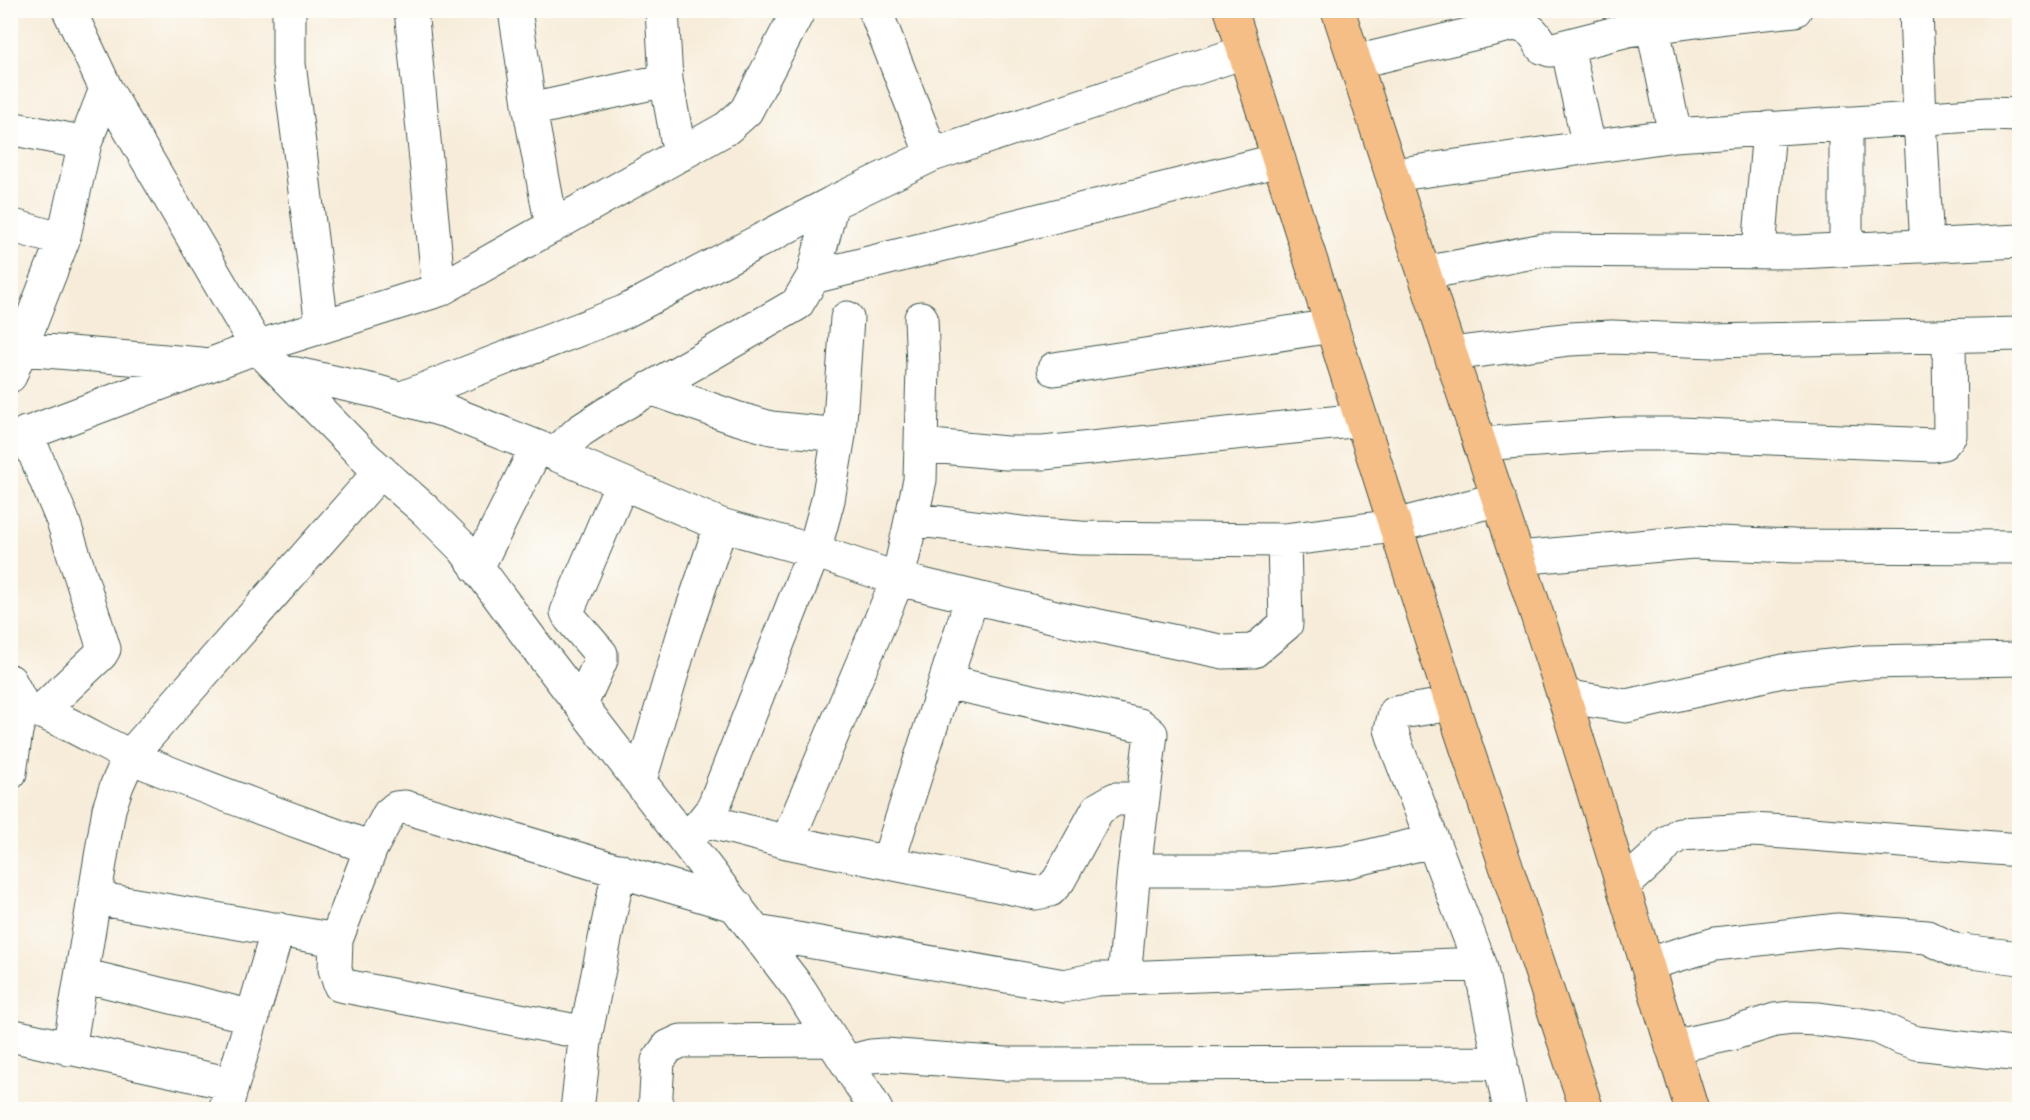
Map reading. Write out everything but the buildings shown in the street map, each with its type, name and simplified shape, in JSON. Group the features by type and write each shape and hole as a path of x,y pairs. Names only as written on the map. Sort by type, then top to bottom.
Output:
{"main road":[{"path":"1231,10 1452,704 1587,1110"},
{"path":"1338,10 1564,696 1692,1110"}],"street":[{"path":"69,10 106,89 257,347 381,471 464,549 640,780 695,831 737,906 800,990 876,1110"},
{"path":"289,10 289,64 322,326"},
{"path":"411,10 439,290"},
{"path":"662,10 666,80 681,155"},
{"path":"10,772 20,712 101,654 104,649 63,521 18,436 257,347 439,290 727,128 746,111 799,10"},
{"path":"875,10 932,155"},
{"path":"1355,62 1514,24 1526,26 1535,33 1545,50 1628,30 1796,10"},
{"path":"1916,10 1927,246"},
{"path":"519,11 530,110 552,227"},
{"path":"1653,27 1675,135"},
{"path":"1567,46 1589,147"},
{"path":"402,398 624,312 832,203 932,155 1244,52"},
{"path":"530,110 666,80"},
{"path":"106,89 85,143 63,240 14,358 196,362 206,366"},
{"path":"1393,175 1675,135 1988,114 2019,115"},
{"path":"1846,123 1846,249"},
{"path":"10,128 85,143"},
{"path":"1759,251 1769,128"},
{"path":"813,277 1279,160"},
{"path":"477,568 546,450 797,304 813,277 832,203"},
{"path":"10,225 63,240"},
{"path":"1425,273 1543,250 1759,251 2019,241"},
{"path":"695,831 715,803 814,551 828,500 838,435 848,318"},
{"path":"788,842 898,579 920,480 923,366 921,318"},
{"path":"1054,369 1332,326"},
{"path":"1451,354 1570,339 1612,337 1713,341 2019,334"},
{"path":"1480,444 1624,434 1680,434 1934,445 1943,442 1950,435 1949,336"},
{"path":"284,374 330,381 449,412 546,450 722,525 814,551 898,579 1060,618 1224,652 1254,651 1286,624 1284,540"},
{"path":"650,388 771,428 838,435"},
{"path":"921,445 1006,453 1043,453 1361,420"},
{"path":"69,1049 109,809 130,756 381,471"},
{"path":"580,704 601,660 601,654 567,612 622,483"},
{"path":"911,519 1081,538 1284,540 1395,526 1499,499"},
{"path":"640,780 683,636 722,525"},
{"path":"1518,558 1693,542 1794,546 2019,547"},
{"path":"888,862 972,597"},
{"path":"1564,696 1626,706 1783,671 1868,662 2019,659"},
{"path":"946,682 1140,725 1151,734 1134,870 1124,978"},
{"path":"1452,704 1395,713 1391,729 1480,964 1510,1110"},
{"path":"20,712 166,772 371,848"},
{"path":"695,831 788,842 1036,893 1050,890 1059,880 1098,809 1115,799 1143,798"},
{"path":"586,1033 340,985 335,969 336,940 371,848 389,814 396,808 405,807 737,906"},
{"path":"1623,886 1668,842 1680,834 1752,830 2019,850"},
{"path":"1134,870 1231,871 1344,862 1432,841"},
{"path":"576,1110 586,1033 619,870"},
{"path":"94,898 336,940"},
{"path":"10,1035 69,1049 228,1097 278,929"},
{"path":"1647,964 1715,945 1838,930 1927,937 1954,950 2019,958"},
{"path":"757,932 1064,986 1097,979 1480,964"},
{"path":"82,975 253,1017"},
{"path":"1672,1047 1731,1034 1775,1020 1792,1018 1820,1019 1878,1027 1917,1043 2019,1055"},
{"path":"655,1110 658,1061 668,1047 681,1041 1006,1064 1501,1063"}]}
